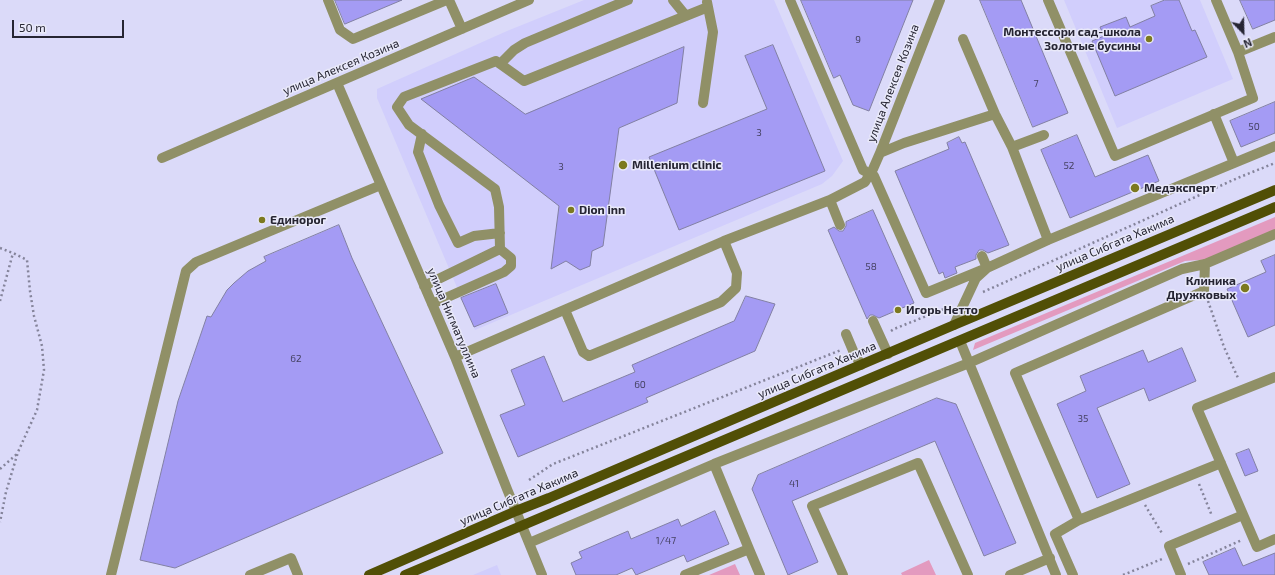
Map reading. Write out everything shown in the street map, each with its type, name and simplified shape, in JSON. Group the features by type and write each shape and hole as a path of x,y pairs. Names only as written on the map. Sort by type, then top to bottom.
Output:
{"main road":[{"name":"улица Сибгата Хакима","path":"369,575 516,511 1275,190"},
{"path":"405,575 1275,207"}],"street":[{"path":"328,0 340,30 353,39 448,0 462,29"},
{"name":"улица Алексея Козина","path":"162,158 529,0"},
{"path":"500,64 514,50 525,43 628,0"},
{"path":"674,0 686,16"},
{"path":"790,0 863,170 874,176 882,191 926,293 987,268 1048,240 1275,146"},
{"name":"улица Алексея Козина","path":"870,175 940,0"},
{"path":"1048,0 1115,156 1253,98 1238,52 1216,0"},
{"path":"500,249 499,207 495,189 409,125 397,107 404,97 496,61 524,81 686,16 707,3 713,32 703,103"},
{"path":"1238,52 1275,37"},
{"path":"964,39 995,114 1012,147 1048,240"},
{"name":"улица Нигматуллина","path":"337,83 455,357 542,575"},
{"path":"880,153 904,143 995,114"},
{"path":"1214,114 1234,163"},
{"path":"422,134 418,152 439,205 458,243 474,236 500,233"},
{"path":"1012,147 1044,135"},
{"path":"455,357 724,241 830,200 865,182 870,175"},
{"path":"112,575 186,271 196,262 381,185"},
{"path":"830,200 840,225"},
{"path":"529,543 714,464 969,363 1182,269 1205,264 1275,234"},
{"path":"565,310 583,352 589,356 721,302 736,288 737,273 724,241"},
{"path":"424,286 500,249"},
{"path":"432,304 504,272 511,266 511,258 500,249"},
{"path":"982,256 987,268"},
{"path":"1079,520 1015,373 1204,291 1205,264"},
{"path":"954,325 976,278 987,268"},
{"path":"872,321 888,354"},
{"path":"846,334 861,365"},
{"path":"960,341 1056,575"},
{"path":"1275,377 1197,408 1257,547 1275,539"},
{"path":"843,575 812,506 918,463 968,575"},
{"path":"1072,575 1054,534 1079,520 1221,463"},
{"path":"714,464 760,575"},
{"path":"1180,572 1171,550 1216,526 1243,515"},
{"path":"685,575 749,549"},
{"path":"250,575 291,558 298,575"},
{"path":"1010,575 1050,558"}],"path":[{"path":"881,341 894,329 966,300 1240,177 1275,163"},
{"path":"0,248 27,260 30,291 34,316 42,346 44,370 37,410 18,452 6,492 0,522"},
{"path":"0,301 13,253"},
{"path":"1204,291 1224,347 1243,390"},
{"path":"529,480 553,464 843,349 854,353"},
{"path":"0,469 18,452"},
{"path":"1195,473 1216,526"},
{"path":"1123,575 1171,550 1140,495"},
{"path":"1180,572 1252,536"}],"shaded area":[{"name":"Millenium clinic","path":"584,0 774,0 843,161 832,176 822,184 475,330 377,98 377,89 507,31"},
{"name":"Монтессори сад-школа Золотые бусины","path":"1064,0 1200,0 1233,79 1117,128"},
{"path":"1275,217 1275,233 1213,259 1185,261 973,350 975,343"},
{"path":"929,560 936,575 902,575 901,573"},
{"path":"735,564 740,575 709,575"},
{"path":"497,565 501,575 473,575"}],"building":[{"path":"335,0 402,0 345,24"},
{"path":"801,0 913,0 869,111 853,105 840,75 834,78"},
{"path":"980,0 1021,0 1068,113 1033,127"},
{"path":"1165,0 1179,0 1192,31 1195,30 1207,57 1115,96 1092,41 1104,36 1100,27 1126,17 1130,27 1155,16 1151,6"},
{"path":"1240,0 1275,0 1275,20 1253,29"},
{"path":"773,45 825,171 679,230 649,157 767,109 745,56"},
{"path":"684,47 677,103 619,128 603,246 592,251 590,266 580,270 566,261 551,269 559,206 421,99 474,77 525,114"},
{"path":"1275,102 1275,133 1241,147 1230,121"},
{"path":"1077,135 1095,177 1148,155 1159,181 1070,218 1041,150"},
{"path":"959,137 962,143 965,142 1009,245 988,253 983,250 979,250 976,255 976,259 955,267 957,273 945,278 943,272 939,274 895,171 949,149 947,143"},
{"path":"873,210 914,303 879,318 870,315 867,319 828,230 834,227 839,231 843,231 846,226 846,222"},
{"path":"339,225 352,258 443,453 175,568 140,560 178,401 207,316 211,317 227,290 234,283 248,271 266,261 264,257"},
{"path":"1275,255 1275,325 1248,337 1227,289 1266,272 1261,261"},
{"path":"496,284 508,313 474,327 461,298"},
{"path":"746,296 775,304 755,351 646,398 648,402 518,457 500,415 525,405 511,370 544,356 563,402 635,372 632,365 734,321"},
{"path":"1182,348 1196,381 1149,401 1144,388 1097,408 1130,484 1097,498 1057,404 1086,391 1080,376 1143,350 1148,362"},
{"path":"937,398 956,404 1016,543 984,556 935,441 792,501 818,562 788,575 752,489 758,475"},
{"path":"1249,449 1258,471 1245,476 1236,454"},
{"path":"715,511 729,544 687,562 684,555 636,575 632,568 616,575 576,575 571,563 582,558 579,552 628,531 631,539 678,519 681,526"},
{"path":"1235,548 1243,566 1275,553 1275,575 1209,575 1203,562"}],"place":[{"name":"Монтессори сад-школа Золотые бусины","path":"1149,39"},
{"name":"Millenium clinic","path":"623,165"},
{"name":"Медэксперт","path":"1135,188"},
{"name":"Dion inn","path":"571,210"},
{"name":"Единорог","path":"262,220"},
{"name":"Клиника Дружковых","path":"1245,288"},
{"name":"Игорь Нетто","path":"898,310"}]}
